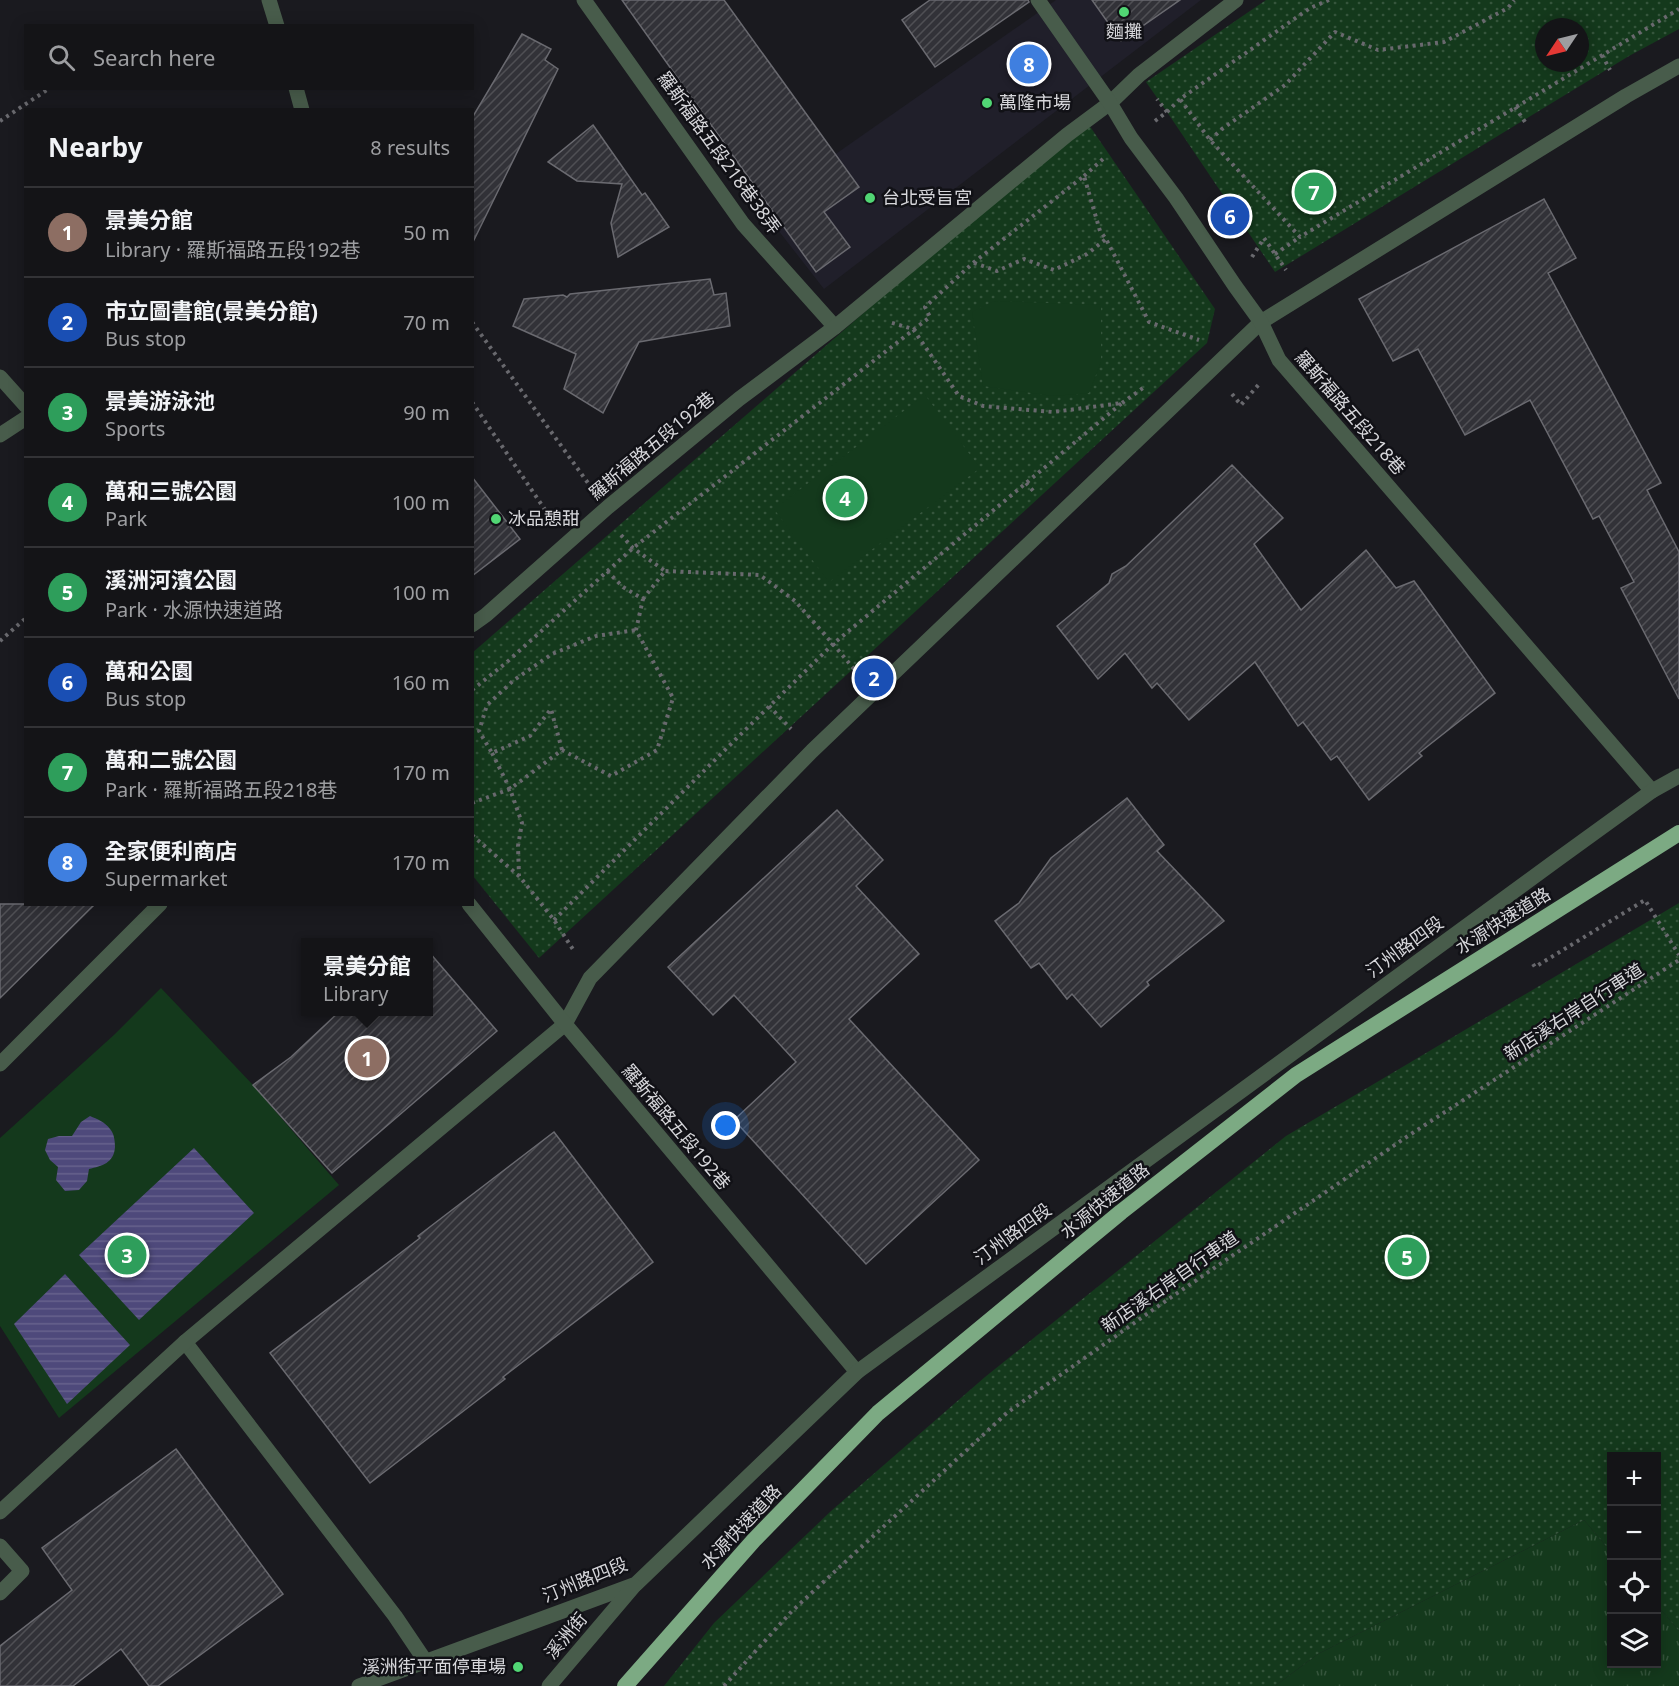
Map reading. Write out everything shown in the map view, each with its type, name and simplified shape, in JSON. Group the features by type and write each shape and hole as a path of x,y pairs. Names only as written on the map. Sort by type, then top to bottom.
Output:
{"highway":[{"name":"水源快速道路","path":"627,1686 754,1540 878,1413 1121,1212 1296,1075 1679,833"},
{"name":"水源快速道路","path":"627,1686 660,1647 794,1503 913,1390 1203,1151 1394,1016 1679,841"}],"street":[{"path":"269,0 276,24"},
{"name":"羅斯福路五段218巷38弄","path":"584,0 743,224 835,327"},
{"name":"羅斯福路五段218巷","path":"1038,0 1110,103 1131,138 1176,198 1261,322 1279,360 1652,791"},
{"path":"835,327 1058,143 1110,103 1139,75 1236,0"},
{"path":"0,1512 185,1342 565,1024 590,978 812,751 1261,322 1626,96 1679,66"},
{"path":"297,90 301,108"},
{"name":"羅斯福路五段192巷","path":"474,624 566,543 739,399 835,327"},
{"path":"0,377 24,404"},
{"path":"0,435 24,419"},
{"name":"汀州路四段","path":"359,1686 636,1584 857,1372 1652,791 1679,776"},
{"path":"0,1064 158,906"},
{"name":"羅斯福路五段192巷","path":"471,906 565,1024 857,1372"},
{"path":"185,1342 395,1616 426,1662"},
{"path":"0,1546 22,1571 0,1593"},
{"name":"溪洲街","path":"549,1686 636,1584"}],"path":[{"path":"1167,112 1180,99 1310,8 1329,0"},
{"path":"1210,140 1285,85 1335,32 1378,50 1444,42 1508,8 1514,0"},
{"path":"1275,254 1679,9"},
{"path":"0,121 47,90"},
{"path":"1180,99 1210,140 1300,237"},
{"path":"474,688 507,662 633,548 930,317 925,307 973,263 1104,158"},
{"path":"973,263 997,271 1024,259 1054,270 1087,254 1106,239 1100,231 1084,176"},
{"path":"1235,286 1264,238"},
{"path":"887,321 914,329 959,396 983,406 1053,412 1122,403"},
{"path":"474,325 593,489"},
{"path":"554,920 833,644 1122,403 1150,383"},
{"path":"474,405 566,543"},
{"path":"621,535 633,548 665,571 760,575 795,601 874,692"},
{"path":"607,571 623,587 643,599"},
{"path":"492,753 530,736 551,709 562,750 612,776 657,750 673,698 636,630 643,599 665,571"},
{"path":"0,641 24,620"},
{"path":"519,877 518,846 522,824 510,789 479,731 487,705 514,680 552,654 597,636 636,630"},
{"path":"474,802 510,789 562,750"},
{"path":"474,837 519,877 554,920 590,978"},
{"path":"1535,967 1645,900 1679,955"},
{"name":"新店溪右岸自行車道","path":"724,1686 792,1611 1008,1412 1407,1136 1679,960"}],"shaded area":[{"name":"萬隆市場","path":"1056,0 1201,0 824,289 760,207"},
{"path":"90,1116 103,1123 111,1131 114,1152 106,1163 89,1169 87,1181 79,1190 65,1191 56,1180 58,1167 50,1160 45,1150 48,1139 72,1136 81,1122"},
{"path":"194,1148 254,1213 139,1320 79,1255"},
{"path":"65,1274 130,1345 67,1404 14,1324"}],"green space":[{"path":"1266,0 1679,0 1679,29 1629,56 1275,272 1146,82"},
{"path":"1089,125 1215,309 1207,343 539,958 474,877 474,651 905,277"},
{"path":"994,301 1101,305 1101,362 1089,393 1053,396 983,386 972,312"},
{"path":"925,395 980,468 829,582 774,509"},
{"path":"1679,903 1679,1631 1661,1610 1661,1452 1607,1452 1607,1547 1584,1520 1318,1654 1275,1686 664,1686 714,1623 831,1511 985,1377 1286,1136"},
{"path":"161,988 253,1085 339,1185 59,1418 0,1326 0,1138 115,1034"},
{"path":"1584,1520 1607,1547 1607,1668 1661,1668 1661,1610 1679,1631 1679,1686 1275,1686 1318,1654"}],"building":[{"path":"622,0 724,0 859,187 824,212 850,247 816,272"},
{"path":"930,0 1028,0 1029,2 935,67 902,20"},
{"path":"1092,0 1180,0 1121,41"},
{"path":"522,34 551,49 545,60 558,69 474,240 474,115"},
{"path":"593,125 642,195 645,193 669,227 618,257 611,223 622,184 577,181 548,162"},
{"path":"1544,199 1576,258 1548,273 1661,483 1647,490 1679,552 1679,699 1621,588 1634,582 1599,516 1593,519 1530,400 1465,435 1418,349 1393,361 1359,299"},
{"path":"710,279 714,295 726,293 730,326 639,342 603,413 564,389 576,354 513,326 524,299 563,295 567,297 570,294"},
{"path":"1232,465 1283,518 1254,544 1301,610 1366,550 1396,588 1414,581 1495,693 1419,753 1422,756 1369,800 1337,756 1331,760 1303,722 1298,726 1255,662 1189,720 1157,683 1152,688 1125,653 1098,679 1057,626 1109,583 1112,574 1126,566"},
{"path":"474,480 520,539 474,574"},
{"path":"1127,798 1164,845 1157,851 1224,921 1147,982 1149,985 1101,1027 1072,994 1067,999 1039,963 1031,968 995,921 1019,903 1051,858"},
{"path":"837,810 883,860 856,886 919,954 849,1019 979,1160 866,1264 734,1120 796,1062 734,995 713,1015 668,967"},
{"path":"0,904 93,906 0,998"},
{"path":"433,957 497,1031 332,1173 253,1085 291,1057 335,1016 433,1016"},
{"path":"554,1132 653,1262 370,1483 270,1353"},
{"path":"176,1449 283,1594 158,1686 149,1686 121,1649 73,1686 0,1686 0,1646 72,1590 42,1548"}],"place":[{"name":"麵攤","path":"1124,12"},
{"name":"全家便利商店","path":"1029,64"},
{"name":"萬隆市場","path":"987,103"},
{"name":"萬和二號公園","path":"1314,192"},
{"name":"台北受旨宮","path":"870,198"},
{"name":"萬和公園","path":"1230,216"},
{"name":"萬和三號公園","path":"845,498"},
{"name":"冰品憩甜","path":"496,519"},
{"name":"市立圖書館(景美分館)","path":"874,678"},
{"name":"景美分館","path":"367,1058"},
{"name":"景美游泳池","path":"127,1255"},
{"name":"溪洲河濱公園","path":"1407,1257"},
{"name":"溪洲街平面停車場","path":"518,1667"}]}
